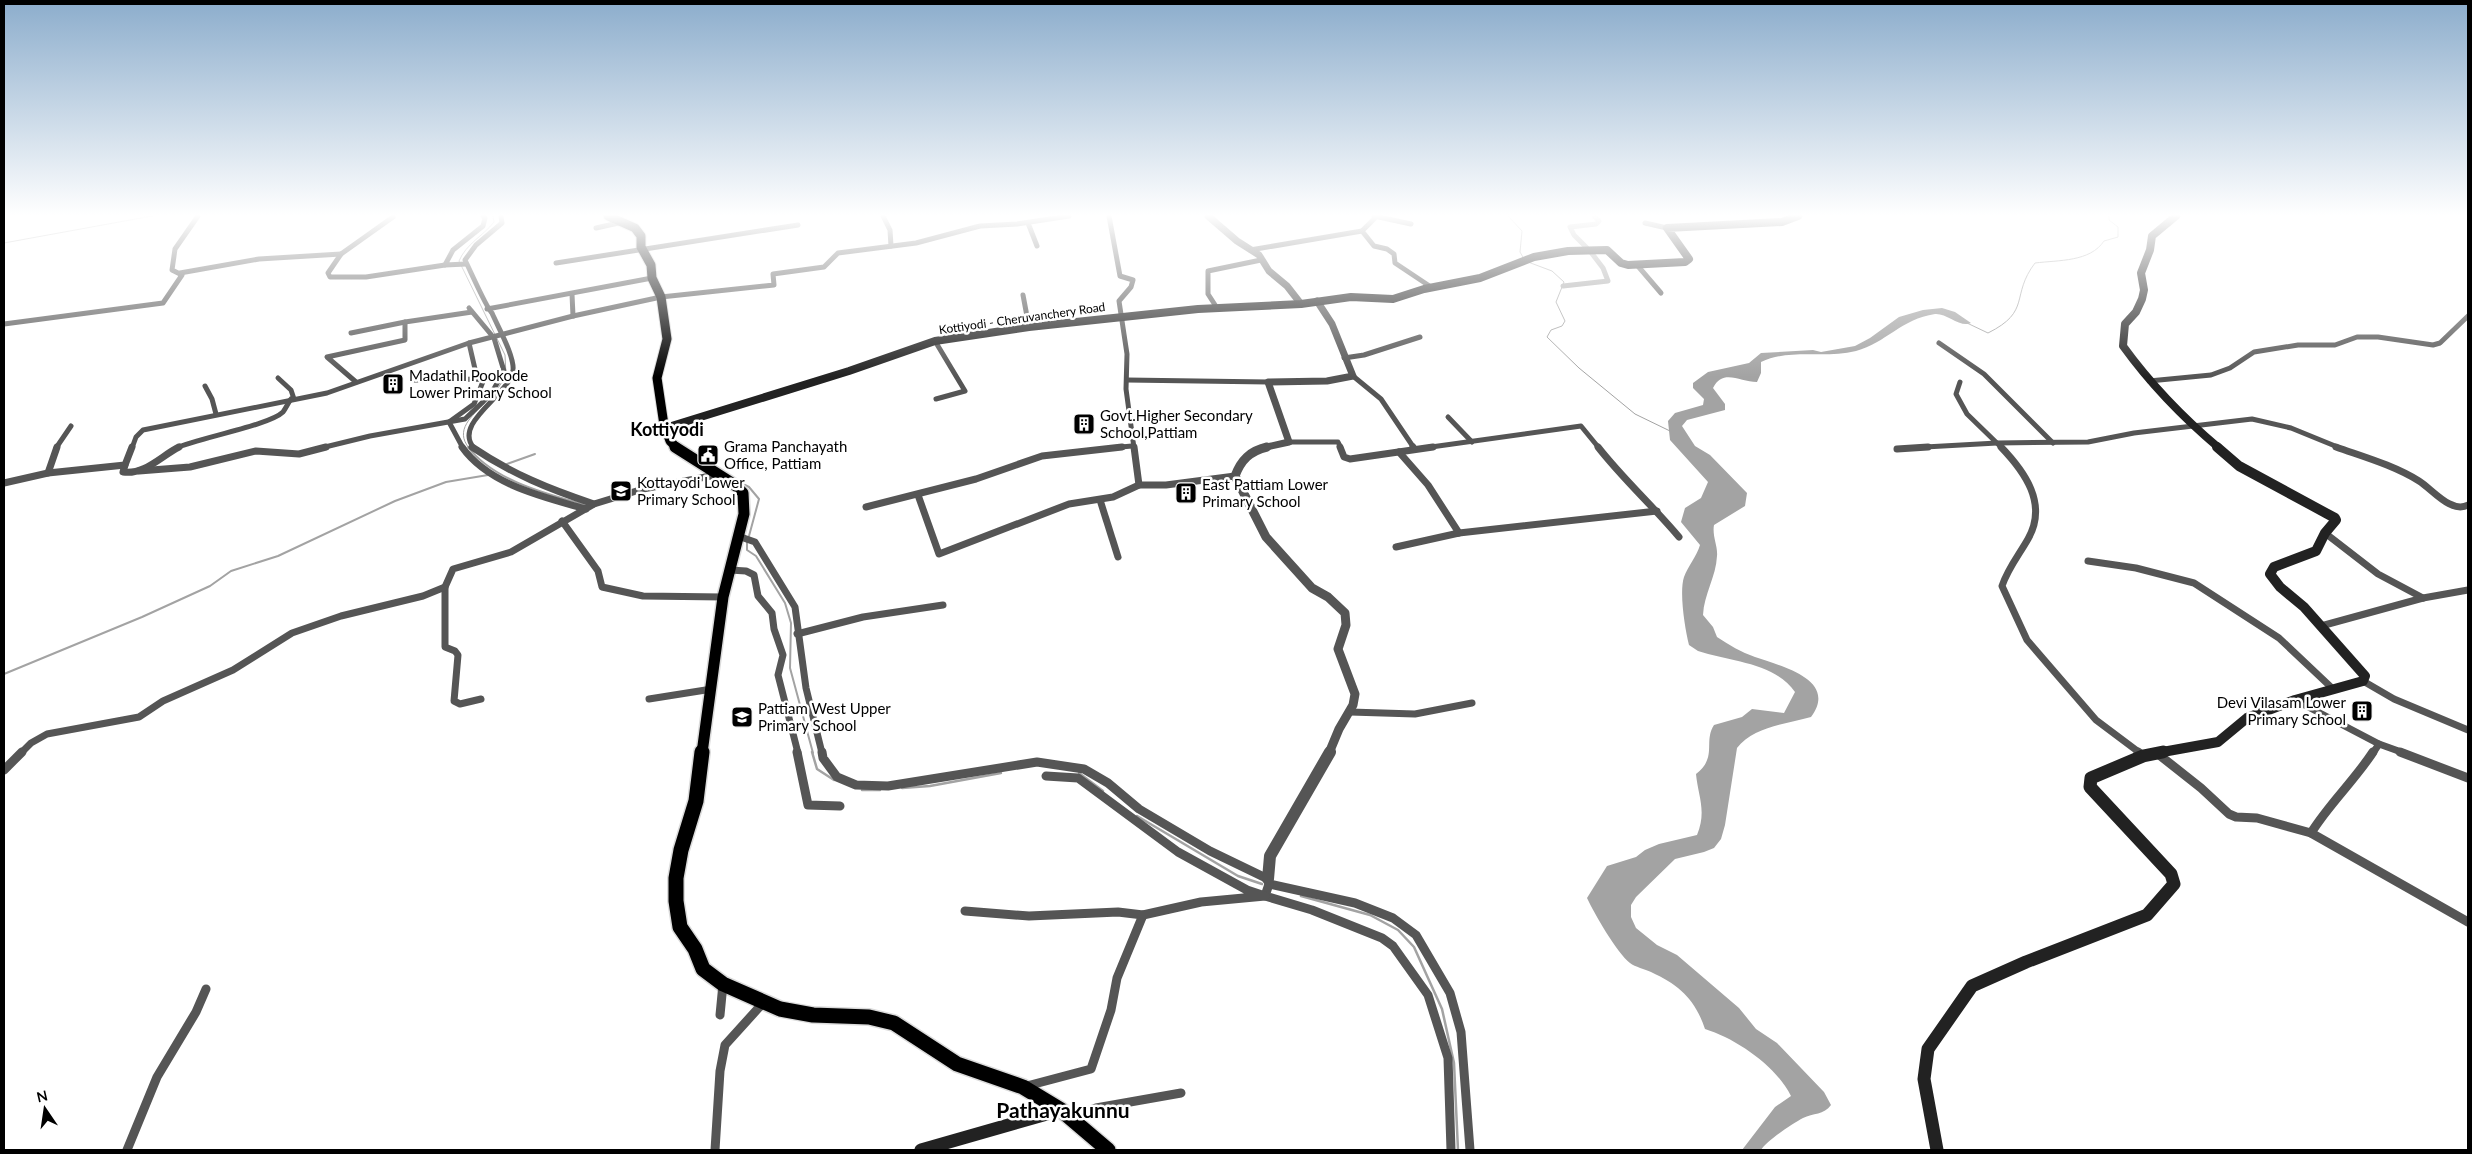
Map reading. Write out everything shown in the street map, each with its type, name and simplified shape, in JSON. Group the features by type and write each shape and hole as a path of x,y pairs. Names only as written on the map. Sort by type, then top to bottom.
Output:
{"main road":[{"path":"651,270 652,278 661,298 667,328 667,339 657,378 665,428 670,441 676,448 716,475 735,484 743,493 744,514 723,597 696,801 681,850 676,878 676,901 680,927 695,949 703,969 723,984 780,1009 813,1015 869,1016 894,1023 957,1064 1023,1087 1065,1114 1108,1150"},
{"name":"Kottiyodi - Cheruvanchery Road","path":"665,428 849,371 935,341 1121,316 1217,308 1301,304 1351,297 1393,298 1431,287 1480,278 1501,270"},
{"path":"1937,1150 1924,1079 1928,1049 1972,986 2026,962 2147,916 2174,884 2171,874 2090,787 2089,782 2092,778 2143,756 2218,742 2248,718 2295,700 2333,689 2346,688 2363,681 2365,676 2304,607 2280,587 2270,574 2274,567 2316,551 2325,533 2336,520 2335,518 2239,466 2192,427 2149,381 2123,346 2124,329 2142,300 2144,290 2141,273 2142,270"},
{"path":"922,1150 1065,1114"}],"street":[{"path":"172,270 180,273 198,270"},
{"path":"330,270 328,274 330,277 366,278 416,270"},
{"path":"469,270 481,290 486,309 492,313 501,333 511,358 513,371 508,383 472,423 469,438 472,447 498,466 538,485 594,504"},
{"path":"351,333 471,310 492,336 504,366 504,371 492,394 465,419 370,436 299,454 256,452 190,467 123,472 124,465 131,458 131,450 139,432 216,414 327,393 469,343 492,336 501,333 661,298 774,285 774,274 804,270"},
{"path":"1119,270 1120,276 1132,280 1131,287 1119,300 1127,354 1126,389 1132,446 1139,485"},
{"path":"1214,270 1208,271 1208,294 1217,308"},
{"path":"1268,270 1287,286 1301,304"},
{"path":"1401,270 1431,287"},
{"path":"1640,270 1661,293"},
{"path":"4,324 163,303 177,285 182,275 180,273"},
{"path":"486,309 652,278"},
{"path":"572,294 573,316"},
{"path":"1023,294 1030,327"},
{"path":"1317,301 1332,324 1344,358 1353,376 1391,410 1414,449"},
{"path":"2149,381 2212,375 2230,368 2254,352 2298,346 2335,345 2357,337 2378,337 2433,345 2440,342 2468,316"},
{"path":"356,382 327,357 405,340 405,322"},
{"path":"1344,358 1364,355 1420,337"},
{"path":"935,341 965,391 936,399"},
{"path":"469,343 475,368"},
{"path":"1939,343 1984,374 2053,443"},
{"path":"1127,380 1327,381 1353,376"},
{"path":"278,378 291,390 293,399"},
{"path":"414,380 484,379 474,404 449,422"},
{"path":"1268,382 1279,418 1289,438 1289,442"},
{"path":"1960,382 1956,394 1958,401 1971,419 2020,470 2034,494 2038,513 2028,539 2003,577 2002,586 2027,640 2096,720 2143,756"},
{"path":"205,386 212,398 216,414"},
{"path":"139,470 190,442 270,420 282,413 293,399"},
{"path":"1448,416 1472,442"},
{"path":"1897,449 1996,443 2088,442 2134,433 2252,419 2291,428 2330,445 2390,466 2419,481 2451,505 2468,505"},
{"path":"449,422 463,448 481,467 546,497 586,509"},
{"path":"48,473 57,446 71,426"},
{"path":"1265,896 1270,856 1279,838 1316,782 1328,759 1339,729 1350,712 1354,694 1338,649 1346,625 1345,613 1328,597 1312,588 1266,537 1235,476 1239,465 1248,453 1289,442 1338,442 1344,457 1350,459 1581,426 1621,476 1657,511 1679,537"},
{"path":"866,507 976,479 1042,456 1132,446"},
{"path":"1400,452 1428,485 1459,533"},
{"path":"4,483 48,473 124,465"},
{"path":"481,699 460,704 454,701 458,655 456,651 445,647 445,587 453,569 511,552 594,504 643,488 716,475"},
{"path":"918,495 939,554 1069,504 1113,497 1139,485 1166,485 1235,476"},
{"path":"1100,500 1108,531 1118,557"},
{"path":"1396,547 1459,533 1657,511"},
{"path":"562,521 598,571 602,587 608,590 621,594 697,599 723,597"},
{"path":"2325,533 2378,574 2423,598"},
{"path":"738,536 755,542 795,607 797,634 823,758 837,776 856,785 888,786 1037,762 1084,769 1108,784 1146,814 1210,851 1268,881 1355,903 1393,918 1416,935 1450,993 1461,1032 1470,1150"},
{"path":"2088,561 2136,568 2194,583 2279,638 2333,689"},
{"path":"730,570 746,571 754,576 758,596 772,613 774,629 783,655 778,675 791,721 808,805 825,804 840,806"},
{"path":"4,770 31,743 47,734 139,717 163,701 233,670 292,633 341,616 422,596 445,587"},
{"path":"2321,626 2423,598 2468,590"},
{"path":"797,634 863,617 943,605"},
{"path":"2363,681 2394,699 2468,730"},
{"path":"649,699 712,689"},
{"path":"2295,700 2379,744 2468,778"},
{"path":"1350,712 1415,714 1472,703"},
{"path":"2311,833 2321,817 2356,778 2379,744"},
{"path":"2158,754 2201,788 2229,814 2236,817 2257,818 2311,833 2468,922"},
{"path":"1046,776 1078,778 1178,852 1247,890 1312,910 1382,938 1393,946 1428,995 1448,1058 1451,1150"},
{"path":"965,911 1029,916 1118,912 1143,915 1201,902 1265,896"},
{"path":"1023,1087 1091,1069 1111,1010 1118,978 1143,915"},
{"path":"720,1015 723,984"},
{"path":"126,1150 157,1077 196,1012 206,989"},
{"path":"715,1150 723,1050 725,1045 763,1003"},
{"path":"1065,1114 1181,1093"}],"shaded area":[{"path":"1942,308 1955,312 1971,323 1962,324 1940,314 1935,314 1913,321 1876,343 1856,351 1832,354 1795,354 1772,358 1761,362 1761,373 1757,382 1727,377 1717,382 1713,388 1725,404 1725,410 1687,420 1682,426 1695,446 1710,455 1747,493 1745,506 1714,525 1717,552 1716,564 1705,600 1703,615 1713,627 1717,637 1745,653 1803,676 1818,693 1818,704 1811,717 1761,731 1752,735 1737,748 1725,825 1721,839 1714,848 1675,859 1636,897 1631,905 1631,917 1636,928 1657,945 1677,955 1739,1008 1756,1029 1777,1043 1824,1092 1831,1105 1825,1111 1807,1116 1792,1124 1761,1150 1742,1150 1775,1107 1791,1096 1776,1074 1766,1064 1730,1039 1705,1029 1691,1001 1678,988 1661,977 1630,963 1600,923 1587,898 1607,866 1636,857 1645,850 1659,844 1697,835 1702,811 1696,774 1707,762 1711,731 1714,725 1742,717 1752,709 1784,713 1795,692 1776,674 1751,664 1698,651 1689,645 1682,592 1684,577 1700,545 1681,522 1685,508 1701,498 1708,482 1670,440 1668,421 1675,413 1703,405 1704,399 1693,388 1693,383 1708,372 1749,363 1761,353 1813,350 1821,352 1855,346 1870,338 1899,317 1923,310"}],"waterway":[{"path":"463,270 505,355 506,376 494,394"},
{"path":"1549,270 1564,282 1556,302 1565,321 1562,326 1551,330 1547,337 1579,368 1635,414 1670,431"},
{"path":"1563,286 1608,281 1604,270"},
{"path":"1967,323 1988,333 2002,325 2016,310 2023,285 2031,270"},
{"path":"469,448 463,435 464,429 470,418 485,403"},
{"path":"468,447 492,469 522,485 586,505"},
{"path":"507,464 535,454"},
{"path":"4,674 142,617 210,586 231,571 278,556 395,501 446,482 488,475"},
{"path":"737,481 749,487 759,499 749,536"},
{"path":"747,542 747,550 756,556 785,603 791,623 790,668 813,753"},
{"path":"812,752 817,769 834,780"},
{"path":"902,788 930,786 1001,773"},
{"path":"1079,773 1103,791"},
{"path":"862,790 880,790"},
{"path":"1137,816 1238,876 1262,884"},
{"path":"1301,896 1370,915 1398,930 1414,947 1442,1009 1454,1063 1458,1150"}],"place":[{"name":"Madathil Pookode Lower Primary School","path":"393,384"},
{"name":"Govt.Higher Secondary School,Pattiam","path":"1084,424"},
{"name":"Grama Panchayath Office, Pattiam","path":"708,455"},
{"name":"Kottayodi Lower Primary School","path":"621,491"},
{"name":"East Pattiam Lower Primary School","path":"1186,493"},
{"name":"Devi Vilasam Lower Primary School","path":"2362,711"},
{"name":"Pattiam West Upper Primary School","path":"742,717"}],"district":[{"name":"Kottiyodi","path":"667,429"},
{"name":"Pathayakunnu","path":"1063,1109"}]}
